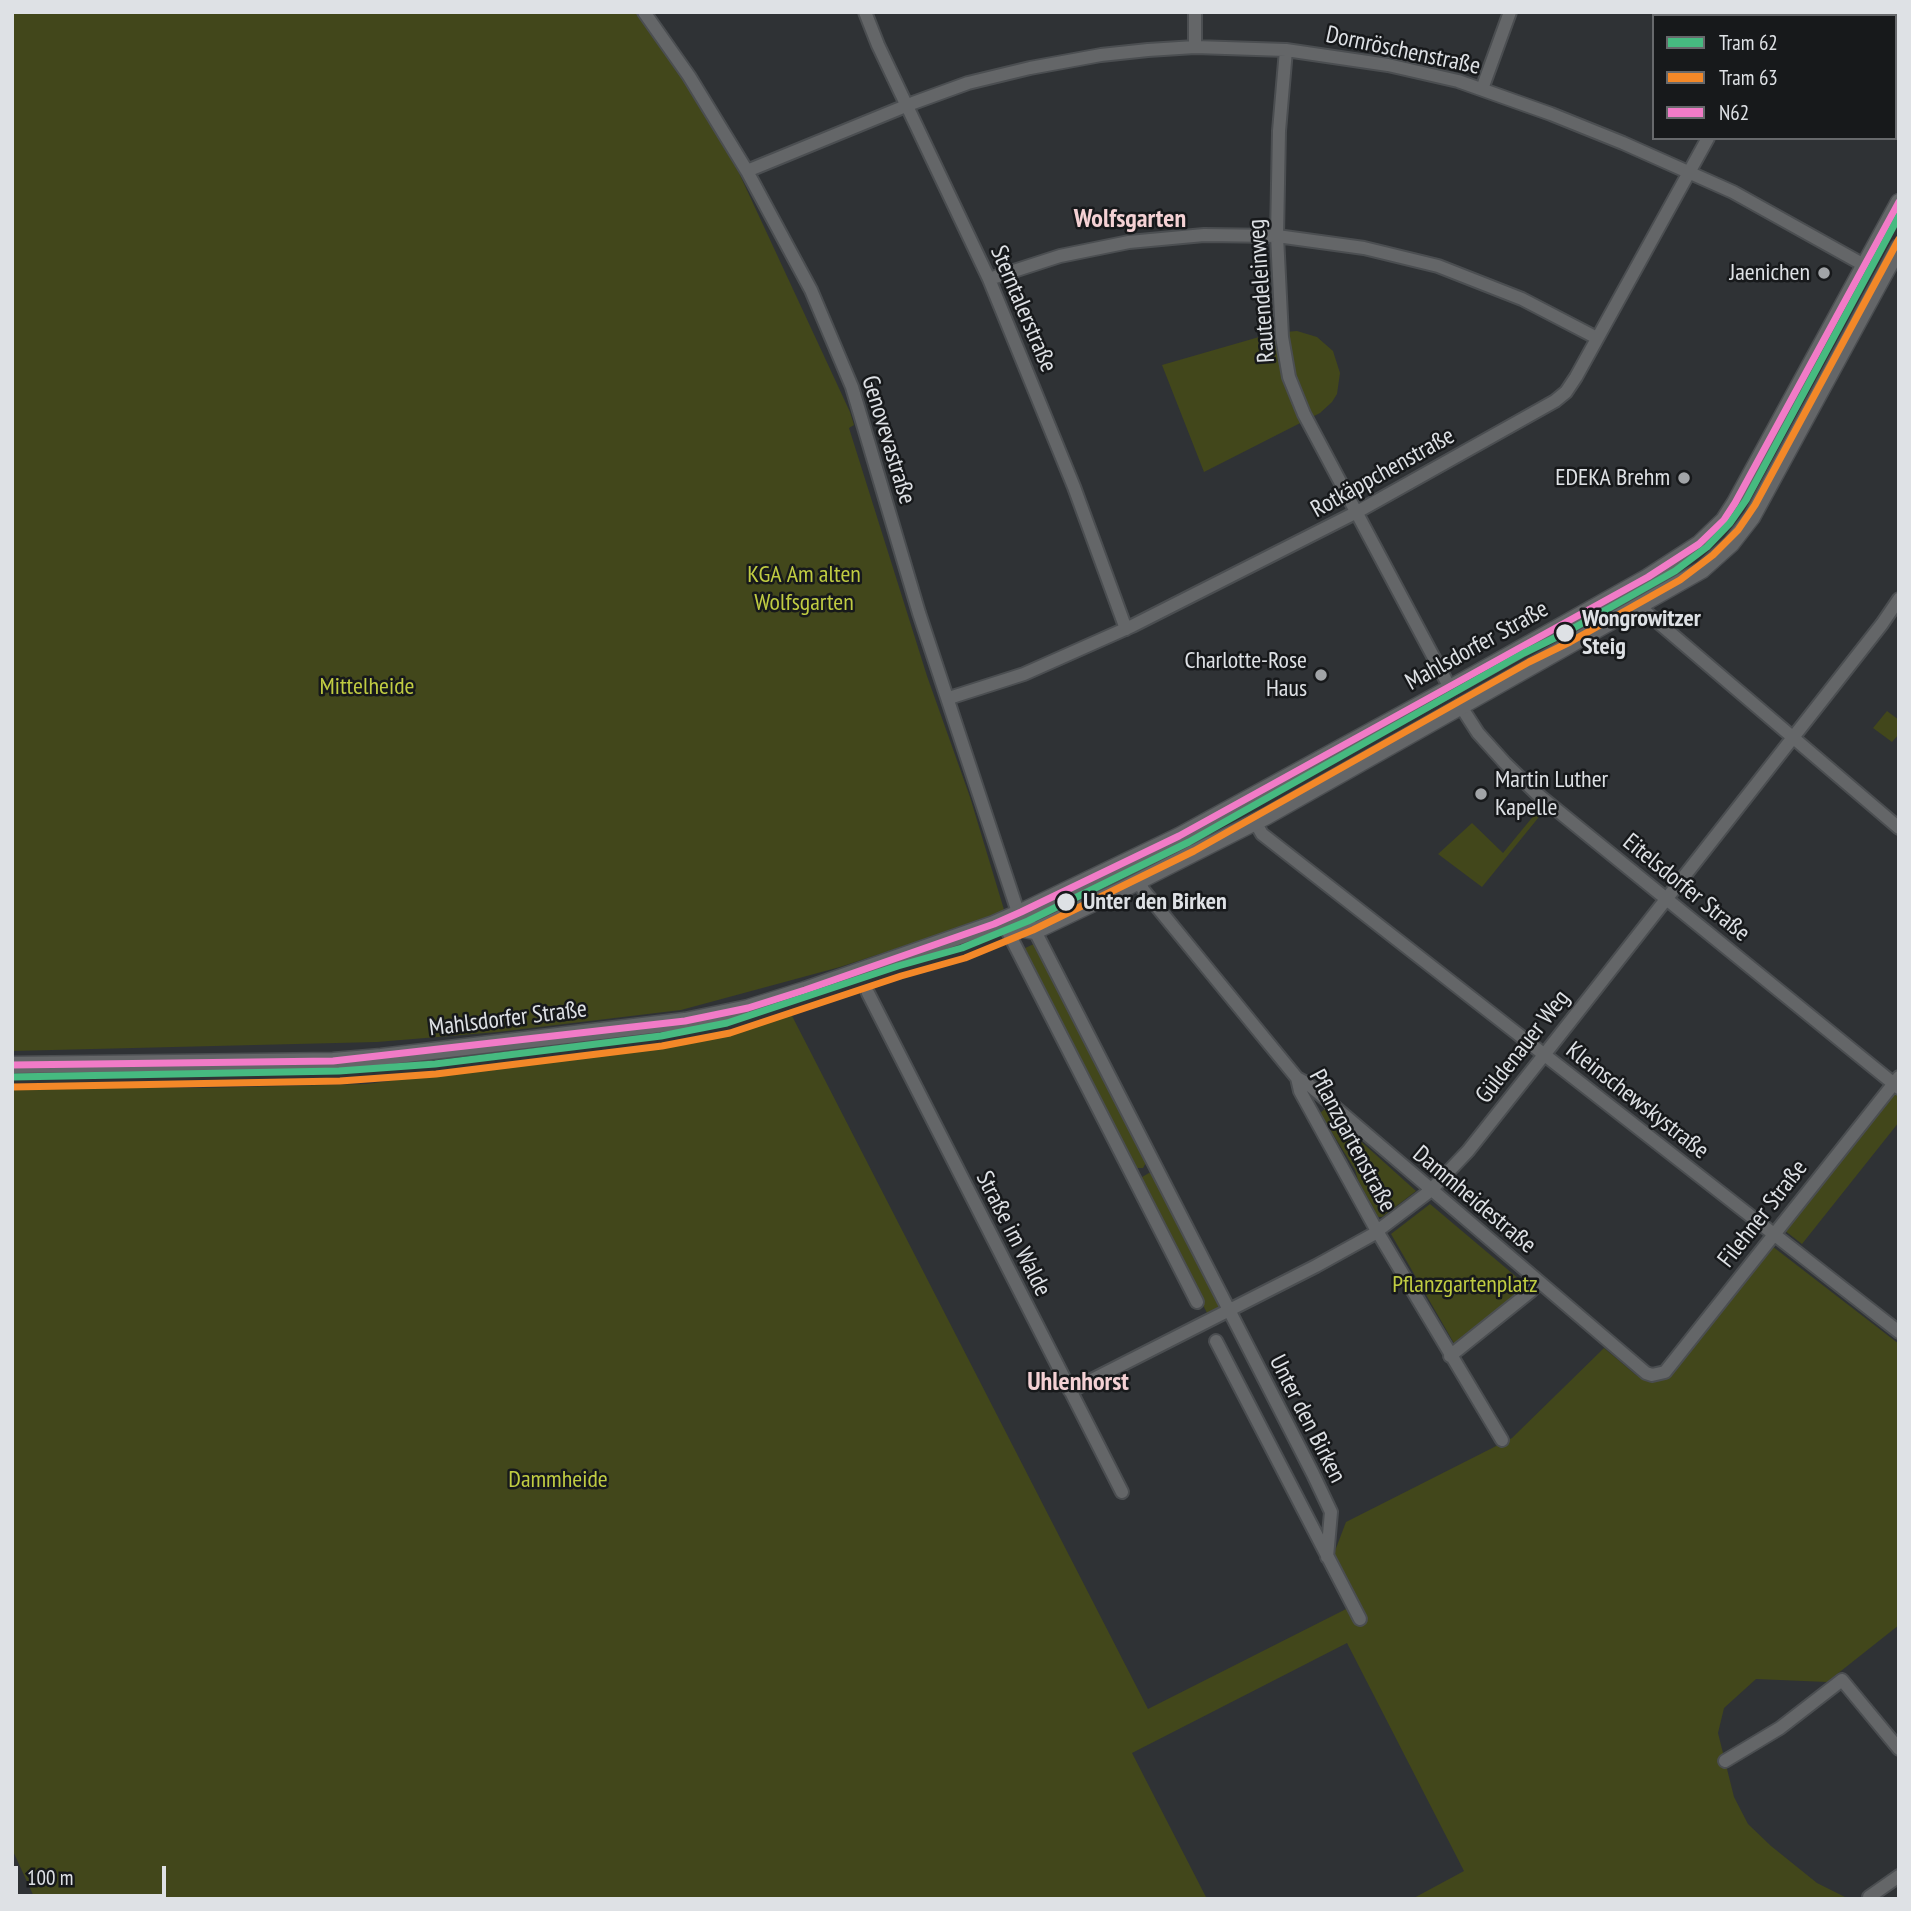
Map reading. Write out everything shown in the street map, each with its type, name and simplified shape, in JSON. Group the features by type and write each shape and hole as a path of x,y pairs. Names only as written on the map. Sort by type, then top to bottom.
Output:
{"main road":[{"name":"Mahlsdorfer Straße","path":"12,1065 345,1060 685,1021 748,1008 1000,923 1179,836 1450,688 1686,554 1724,520 1765,450 1899,202"},
{"name":"Mahlsdorfer Straße","path":"1000,923 1035,931 1138,881 1255,822 1702,570 1742,531 1763,497 1899,247"},
{"path":"1864,265 1883,275"},
{"path":"1628,587 1639,606"},
{"path":"1450,688 1460,705"}],"street":[{"name":"Genovevastraße","path":"644,12 689,76 747,171 811,290 852,387 919,613 1016,906 1035,931"},
{"name":"Sterntalerstraße","path":"865,12 878,45 989,279 1074,487 1126,629"},
{"path":"1195,12 1195,47"},
{"path":"1482,89 1510,12"},
{"name":"Dornröschenstraße","path":"747,171 907,105 968,83 1030,68 1101,55 1195,47 1286,50 1388,65 1482,89 1581,125 1733,192 1864,265"},
{"name":"Rautendeleinweg","path":"1286,50 1279,131 1277,236 1281,326 1289,377 1304,414 1450,688"},
{"name":"Rotkäppchenstraße","path":"949,698 1024,674 1126,629 1357,512 1555,401 1571,384 1707,140"},
{"path":"989,279 1060,256 1129,242 1204,235 1277,236 1376,250 1438,267 1522,299 1597,338"},
{"name":"Güldenauer Weg","path":"1070,1391 1316,1266 1377,1231 1430,1191 1468,1151 1794,737 1893,620 1899,599"},
{"path":"1639,606 1899,828"},
{"name":"Eitelsdorfer Straße","path":"1460,705 1478,733 1536,793 1897,1083"},
{"name":"Kleinschewskystraße","path":"1255,822 1262,834 1899,1332"},
{"name":"Pflanzgartenstraße","path":"1138,881 1297,1078 1300,1091 1377,1231 1502,1440"},
{"path":"1000,923 1198,1302"},
{"name":"Unter den Birken","path":"1035,931 1331,1512 1327,1556"},
{"name":"Straße im Walde","path":"868,993 1122,1492"},
{"name":"Dammheidestraße","path":"1297,1078 1308,1084 1646,1373 1658,1375"},
{"name":"Filehner Straße","path":"1658,1375 1665,1372 1897,1083"},
{"path":"1450,1356 1538,1283"},
{"name":"Unter den Birken","path":"1216,1341 1360,1619"},
{"path":"1725,1761 1780,1728 1842,1680 1899,1749"},
{"path":"1869,1897 1899,1876"}],"green space":[{"name":"Mittelheide","path":"12,12 637,12 674,61 739,173 850,412 854,425 849,428 927,676 970,797 1005,913 840,967 681,1010 498,1032 377,1042 12,1051"},
{"path":"1297,331 1317,337 1333,351 1340,373 1337,394 1332,402 1320,413 1204,472 1162,365 1273,333"},
{"path":"1887,711 1899,720 1899,734 1892,742 1873,728"},
{"path":"1540,808 1543,812 1482,887 1438,854 1472,823 1503,853"},
{"path":"1036,943 1147,1161 1143,1168 1135,1168 1023,949"},
{"name":"Dammheide","path":"790,1012 1148,1709 1356,1604 1333,1556 1346,1522 1512,1438 1604,1348 1636,1375 1645,1380 1656,1380 1772,1246 1899,1344 1899,1625 1827,1682 1756,1679 1724,1708 1718,1733 1734,1797 1748,1824 1817,1883 1849,1899 1412,1899 1464,1871 1347,1643 1132,1753 1207,1899 35,1899 12,1849 12,1087 201,1088 367,1084 679,1042 714,1035"},
{"path":"1891,1094 1899,1094 1899,1122 1802,1244 1784,1230"},
{"path":"1325,1109 1416,1191 1382,1217 1378,1217 1355,1170 1320,1113"},
{"path":"1153,1174 1220,1306 1207,1313 1141,1181 1142,1177"},
{"name":"Pflanzgartenplatz","path":"1430,1204 1526,1285 1455,1345 1391,1234"}],"tram line":[{"name":"62","path":"12,1077 339,1071 435,1064 661,1036 727,1023 898,966 962,948 1028,921 1189,842 1675,571 1707,547 1730,523 1746,500 1899,216"},
{"name":"63","path":"12,1087 340,1081 436,1074 662,1046 730,1033 901,976 965,958 1033,930 1194,851 1680,580 1713,555 1738,530 1755,505 1899,239"}],"transit line":[{"name":"N62","path":"12,1065 333,1061 685,1021 748,1008 805,990 994,924 1021,912 1179,836 1648,577 1699,544 1724,520 1735,503 1899,202"}],"place":[{"name":"Jaenichen","path":"1824,273"},
{"name":"EDEKA Brehm","path":"1684,478"},
{"name":"Wongrowitzer Steig","path":"1565,633"},
{"name":"Charlotte-Rose Haus","path":"1321,675"},
{"name":"Martin Luther Kapelle","path":"1481,794"},
{"name":"Unter den Birken","path":"1066,902"}],"district":[{"name":"Wolfsgarten","path":"1130,220"},
{"name":"Uhlenhorst","path":"1078,1383"}],"park label":[{"name":"KGA Am alten Wolfsgarten","path":"804,589"}]}
